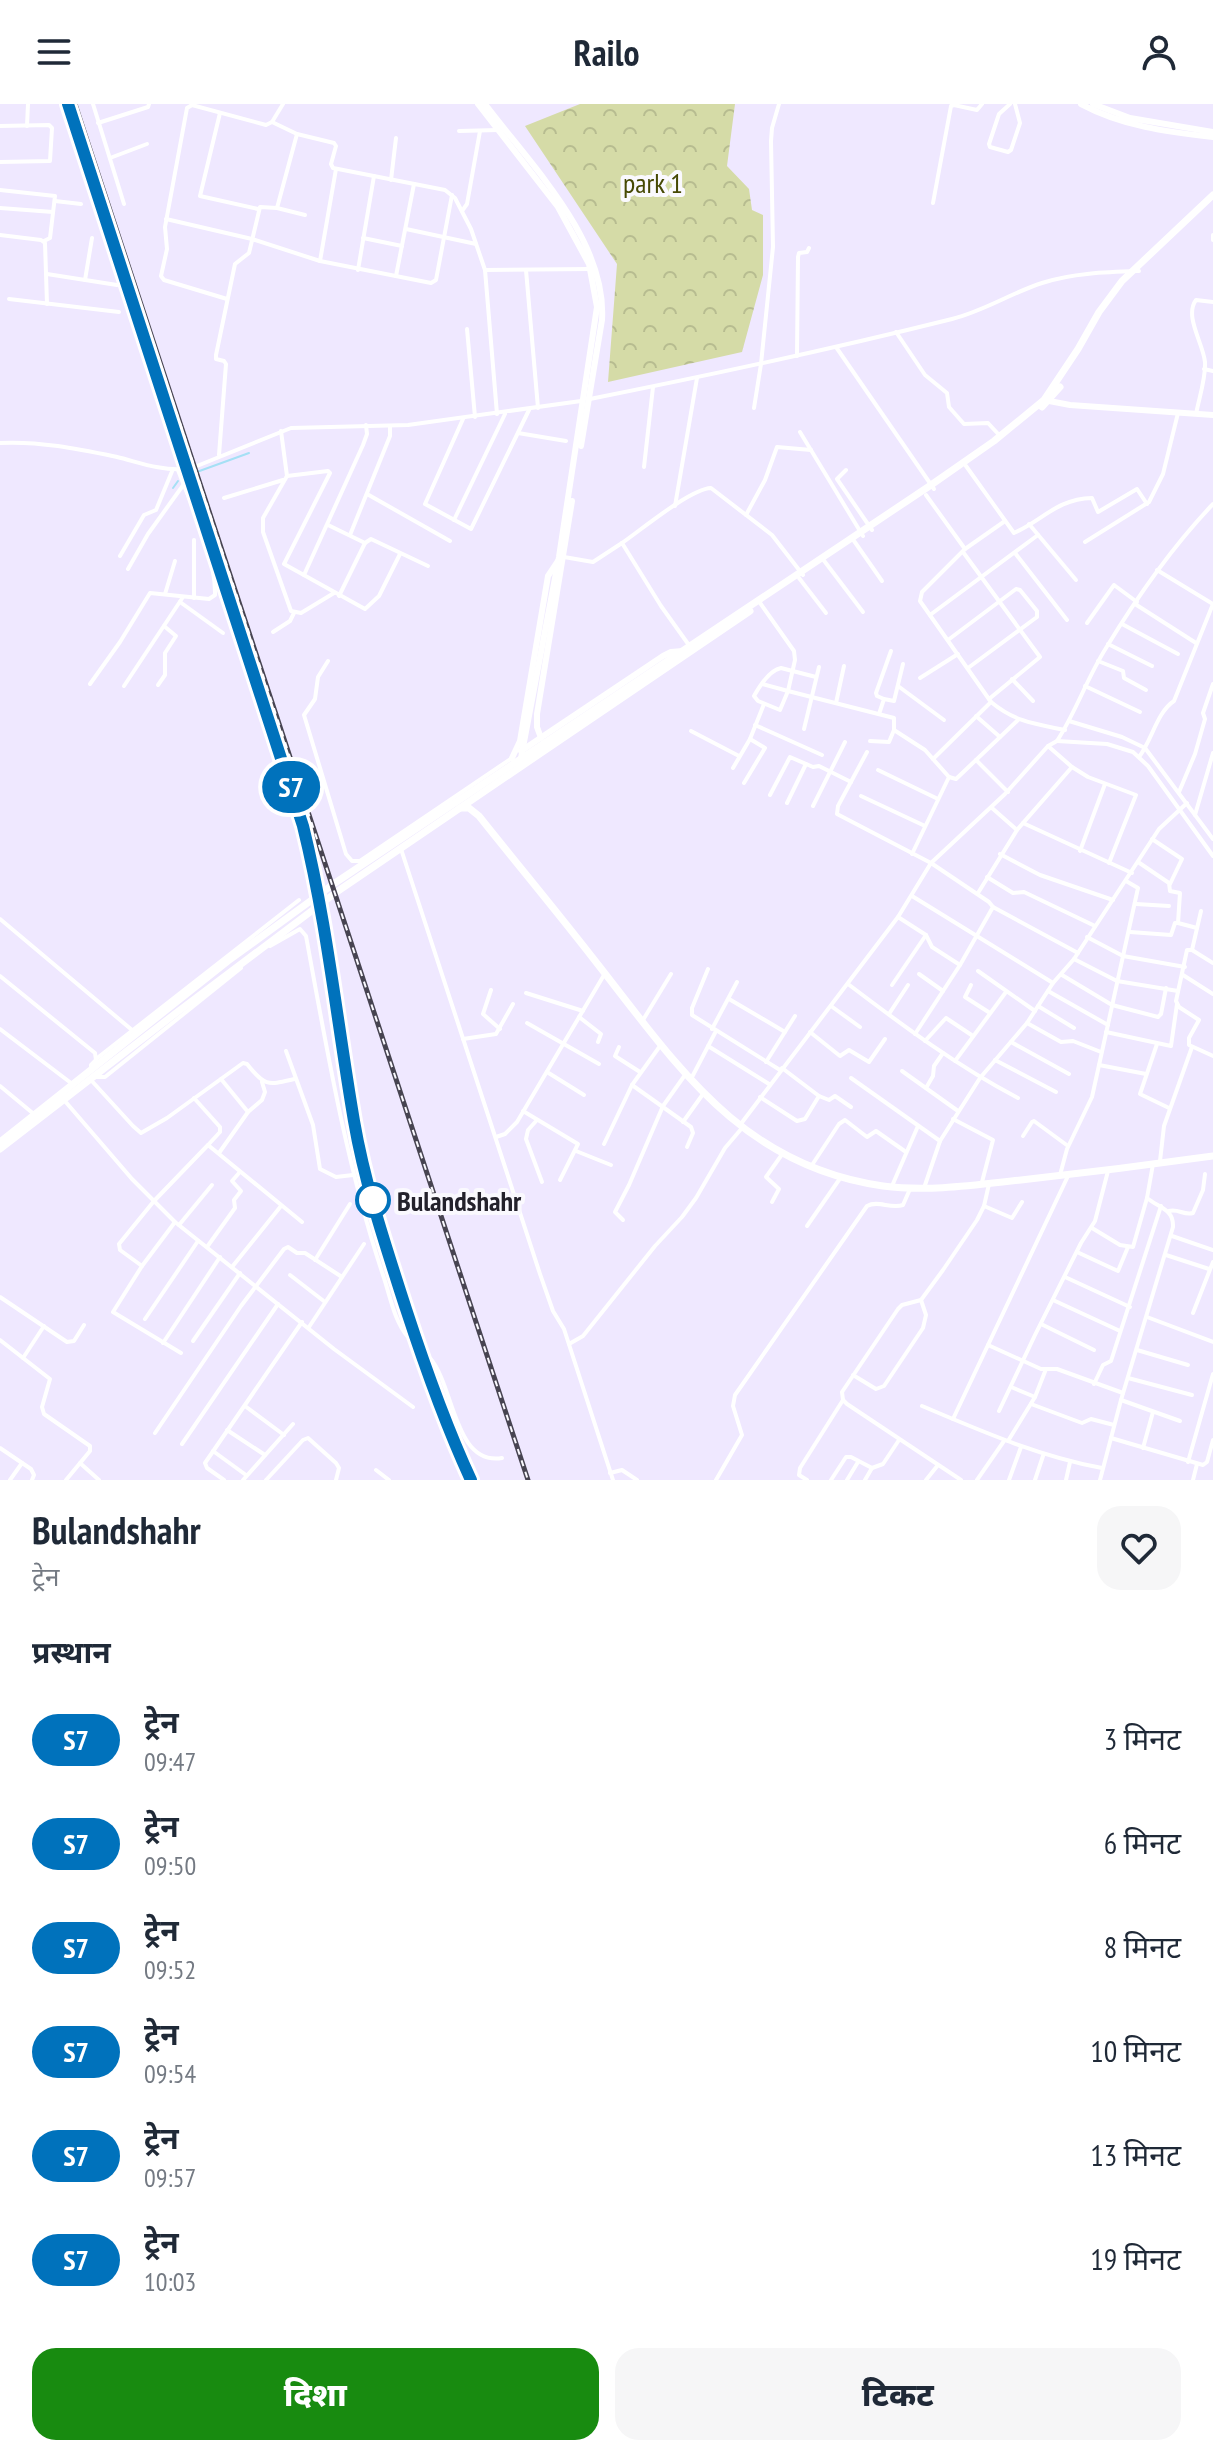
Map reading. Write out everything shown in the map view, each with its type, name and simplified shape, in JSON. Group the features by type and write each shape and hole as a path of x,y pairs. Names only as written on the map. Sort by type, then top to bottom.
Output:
{"main road":[{"path":"0,1142 338,891 689,650 966,466 1047,400 1135,271 1213,195"},
{"path":"1135,271 1213,201"},
{"path":"871,528 926,495 932,487 1047,400"},
{"path":"0,1149 64,1100 94,1071 228,961 335,883 516,758 689,650"},
{"path":"460,808 469,808 479,816 660,1045 703,1094 741,1127 811,1167 841,1177 892,1186 941,1189 1213,1156"}],"street":[{"path":"27,126 28,104"},
{"path":"93,104 124,204"},
{"path":"98,123 148,107 149,104"},
{"path":"227,299 161,278 167,249 166,219 187,106 266,125 272,122 283,104"},
{"path":"754,408 773,247 772,128 779,104"},
{"path":"933,203 951,106 977,110 982,104"},
{"path":"1013,104 1020,123 1010,151 990,147 999,114 1013,104"},
{"path":"1081,104 1129,124 1213,135"},
{"path":"1093,104 1130,118 1213,135"},
{"path":"482,105 558,207 590,269 597,307 586,400"},
{"path":"482,105 562,205 594,264 602,299 603,311 537,714 541,738"},
{"path":"220,113 200,196 258,209 264,206 305,215"},
{"path":"272,122 297,134 334,143 336,146 331,164 336,169 445,190 452,194 462,211 485,270 497,414"},
{"path":"0,126 52,127 51,160 0,162"},
{"path":"459,131 498,130"},
{"path":"462,211 467,204 480,131"},
{"path":"277,208 297,134"},
{"path":"391,180 396,138"},
{"path":"110,158 147,144"},
{"path":"320,261 336,169"},
{"path":"358,270 374,176"},
{"path":"396,277 414,184"},
{"path":"0,190 55,196 50,238 44,241 0,235"},
{"path":"166,219 252,239 320,261 431,283 435,282 452,194"},
{"path":"55,201 81,204"},
{"path":"0,208 53,212"},
{"path":"219,456 226,364 216,359 216,355 235,264 247,256 258,209"},
{"path":"406,229 476,244"},
{"path":"85,280 92,238"},
{"path":"363,238 402,246"},
{"path":"44,241 47,304"},
{"path":"797,356 798,257 799,253 807,252 809,248"},
{"path":"485,270 590,269"},
{"path":"526,270 538,408"},
{"path":"0,443 71,447 186,468 281,431 302,426 390,426 463,419 586,400 797,356 978,311 1045,282 1135,271"},
{"path":"47,274 117,285"},
{"path":"9,299 119,312"},
{"path":"1196,414 1204,369 1192,319 1192,306 1196,300 1213,302"},
{"path":"467,329 475,417"},
{"path":"896,332 925,375 947,393 949,407 964,424 988,423 1000,436"},
{"path":"836,347 932,487"},
{"path":"1204,369 1213,371"},
{"path":"675,506 697,378"},
{"path":"644,467 653,387"},
{"path":"1047,400 1070,405 1213,415"},
{"path":"463,419 425,504 469,529 473,527 529,410"},
{"path":"454,520 505,413"},
{"path":"1085,542 1147,504 1163,474 1178,413"},
{"path":"304,575 365,440 366,425"},
{"path":"350,535 390,434 390,426"},
{"path":"281,431 286,477 262,524 281,584 294,613"},
{"path":"800,432 862,534"},
{"path":"518,433 566,441"},
{"path":"746,515 765,480 777,448 811,450"},
{"path":"966,466 1014,533 1063,503 1092,498 1098,512 1135,489 1147,504"},
{"path":"124,686 182,600 212,598 216,593 208,554 184,484 186,468"},
{"path":"120,556 144,515 156,510 186,468"},
{"path":"846,470 837,479 871,528"},
{"path":"224,498 286,477 328,471 330,473 283,562 361,609 379,596 400,554"},
{"path":"128,569 148,534 184,484"},
{"path":"560,560 593,562 675,506 703,489 711,488 777,541 826,613"},
{"path":"367,494 450,541"},
{"path":"926,495 981,579 1040,657 1012,679 933,759"},
{"path":"569,1344 583,1336 682,1217 769,1084 898,917 931,863 1008,792 1048,746 1057,741 1108,644 1157,570 1213,504"},
{"path":"1005,521 964,550 920,595 920,601 948,640 955,656 1003,712 1018,720 1065,730"},
{"path":"1029,524 1076,580"},
{"path":"328,525 365,543"},
{"path":"930,615 1038,535"},
{"path":"294,613 301,613 336,594 365,543 371,539 428,566"},
{"path":"194,540 194,598"},
{"path":"853,540 882,581"},
{"path":"328,661 318,677 315,699 304,715 346,854 352,861 360,861 663,656 689,650 622,543"},
{"path":"1015,553 1067,620"},
{"path":"516,758 560,560"},
{"path":"823,560 863,612"},
{"path":"165,594 175,561"},
{"path":"1139,757 1165,707 1174,701 1213,604 1157,570"},
{"path":"1087,623 1114,585 1196,643"},
{"path":"948,640 1018,589 1037,611 1037,617 968,668"},
{"path":"90,684 150,593 182,600 223,633"},
{"path":"760,602 794,651 795,660 793,671 788,691 781,710 764,704 754,696 777,668 793,671 816,677"},
{"path":"273,632 290,621 294,613"},
{"path":"1122,624 1178,654"},
{"path":"158,685 165,675 165,653 176,634 164,626"},
{"path":"1108,644 1152,666"},
{"path":"891,651 876,695 894,701 903,664"},
{"path":"920,678 955,656"},
{"path":"1098,661 1123,671 1124,678 1146,690"},
{"path":"836,703 844,666"},
{"path":"804,729 819,667"},
{"path":"1012,679 1033,701"},
{"path":"762,684 895,719 889,742 870,741"},
{"path":"1179,792 1195,754 1205,719 1203,713 1213,684"},
{"path":"898,686 944,720"},
{"path":"1085,686 1140,712"},
{"path":"879,714 884,699"},
{"path":"733,768 750,739 764,704"},
{"path":"976,716 1000,737"},
{"path":"894,730 917,744 949,777 956,779 1018,720"},
{"path":"1069,721 1122,737 1145,748 1213,837"},
{"path":"755,725 822,755"},
{"path":"691,731 739,756"},
{"path":"744,783 765,748 750,739"},
{"path":"1057,741 1107,744 1133,752 1176,812 1213,856"},
{"path":"813,806 845,742"},
{"path":"1048,746 1088,777 1136,795 1109,863"},
{"path":"867,752 838,806 837,814 931,863 993,907 1078,953"},
{"path":"1195,815 1213,753"},
{"path":"770,795 788,758 813,767 819,766 851,782"},
{"path":"976,760 1008,792"},
{"path":"787,803 806,764"},
{"path":"977,894 1017,830 1072,767"},
{"path":"878,770 938,799"},
{"path":"912,854 949,777"},
{"path":"1080,851 1105,784"},
{"path":"861,796 925,826"},
{"path":"924,1188 940,1141 980,1078 1027,1023 1053,983 1074,959 1152,839 1187,803"},
{"path":"991,808 1017,830"},
{"path":"1023,823 1132,873"},
{"path":"1130,932 1171,935 1175,923 1178,923 1181,894 1170,891 1170,884 1182,859 1152,839"},
{"path":"401,849 544,1287 569,1344 613,1480"},
{"path":"1000,854 1040,875 1113,900"},
{"path":"1138,862 1170,884"},
{"path":"987,877 1013,893 1024,892 1095,926"},
{"path":"953,1419 1064,1176 1068,1146 1092,1097 1136,904 1138,888 1126,881"},
{"path":"912,896 1053,983"},
{"path":"94,1071 132,1030 299,900"},
{"path":"1136,904 1169,906"},
{"path":"915,1034 993,907"},
{"path":"1192,950 1201,911"},
{"path":"898,917 926,935 932,947 960,965"},
{"path":"0,919 132,1030"},
{"path":"1178,923 1197,928"},
{"path":"0,976 95,1053 94,1071 98,1078 105,1077 270,946 300,929 306,936 353,1175 399,1323 408,1337"},
{"path":"892,985 926,935"},
{"path":"1087,937 1123,956 1185,967"},
{"path":"1192,950 1213,963"},
{"path":"1106,1032 1169,1047 1172,1045 1186,952 1192,950"},
{"path":"1074,959 1117,981 1178,991"},
{"path":"708,969 691,1011 694,1018 781,1069 819,1096 829,1100 835,1096 851,1107"},
{"path":"978,971 1006,992 1074,1028"},
{"path":"496,1137 512,1129 605,974"},
{"path":"642,1022 671,974"},
{"path":"919,974 943,991"},
{"path":"1062,975 1112,1005 1159,1017 1166,988"},
{"path":"1183,975 1213,994"},
{"path":"623,1220 615,1212 663,1106 688,1077 708,1046 737,982"},
{"path":"848,984 955,1062 1018,1098"},
{"path":"889,1014 908,985"},
{"path":"971,985 965,997 990,1013"},
{"path":"491,990 483,1014 500,1029"},
{"path":"1048,991 1108,1025"},
{"path":"955,1062 1006,992"},
{"path":"526,993 583,1011"},
{"path":"729,999 785,1032"},
{"path":"463,1039 492,1036 500,1029 513,1004"},
{"path":"1177,1004 1199,1020 1188,1041 1213,1056"},
{"path":"831,1006 860,1027"},
{"path":"766,1062 795,1016"},
{"path":"579,1017 600,1032 598,1042"},
{"path":"925,1041 946,1018 973,1036"},
{"path":"527,1023 599,1064"},
{"path":"1027,1023 1061,1042 1077,1042 1101,1052"},
{"path":"0,1029 74,1085"},
{"path":"810,1032 840,1056 849,1050 869,1062 885,1039"},
{"path":"1011,1042 1069,1074"},
{"path":"1157,1044 1140,1092 1141,1096 1170,1108"},
{"path":"604,1144 632,1085 660,1045"},
{"path":"708,1046 769,1084"},
{"path":"1091,1227 1128,1247 1134,1245 1164,1126 1192,1046"},
{"path":"619,1047 615,1056 640,1072"},
{"path":"286,1051 313,1125 320,1169 336,1177 353,1175"},
{"path":"926,1088 934,1074 934,1066 943,1053"},
{"path":"995,1060 1056,1092"},
{"path":"94,1071 141,1133 245,1063 262,1082 264,1096 248,1112 219,1153"},
{"path":"1099,1065 1146,1074"},
{"path":"902,1071 958,1111"},
{"path":"547,1072 584,1095"},
{"path":"851,1078 940,1141"},
{"path":"221,1079 248,1112"},
{"path":"262,1082 295,1079"},
{"path":"632,1085 691,1127 693,1133 687,1147"},
{"path":"0,1086 35,1115"},
{"path":"683,1122 703,1094"},
{"path":"760,1097 800,1122 819,1096"},
{"path":"142,1266 119,1247 154,1201 220,1132 220,1127 194,1098"},
{"path":"64,1100 88,1130 177,1224 413,1407"},
{"path":"523,1111 576,1142 576,1151 560,1180"},
{"path":"807,1480 799,1475 800,1468 843,1400 842,1392 898,1309 921,1300 984,1206 993,1140 953,1119"},
{"path":"537,1120 528,1130 526,1139 542,1182"},
{"path":"811,1167 839,1124 845,1120 867,1137 876,1131 906,1152"},
{"path":"1023,1136 1034,1121 1068,1146"},
{"path":"892,1186 918,1126"},
{"path":"208,1145 302,1222"},
{"path":"576,1151 611,1165"},
{"path":"772,1202 779,1189 766,1177 783,1153"},
{"path":"999,1411 1099,1211 1108,1171"},
{"path":"207,1247 235,1208 234,1200 241,1191 232,1181 239,1173"},
{"path":"1169,1211 1193,1213 1203,1190 1205,1174"},
{"path":"807,1226 841,1177"},
{"path":"181,1353 113,1312 142,1266 212,1185"},
{"path":"716,1480 742,1435 733,1406 735,1395 867,1206 876,1203 897,1207 903,1205 911,1187"},
{"path":"1100,1480 1123,1393 1172,1236 1174,1222 1169,1211 1147,1198"},
{"path":"984,1206 1012,1218 1022,1202"},
{"path":"315,1260 350,1204"},
{"path":"232,1267 281,1206"},
{"path":"1094,1384 1103,1365 1111,1361 1161,1206"},
{"path":"1172,1236 1213,1250"},
{"path":"145,1319 198,1241"},
{"path":"309,1327 364,1244"},
{"path":"155,1433 286,1247 297,1253 305,1253 342,1277"},
{"path":"1077,1252 1118,1271 1128,1247"},
{"path":"1166,1255 1212,1270"},
{"path":"163,1343 220,1257"},
{"path":"1193,1313 1213,1262"},
{"path":"193,1341 240,1273"},
{"path":"290,1275 325,1302"},
{"path":"1065,1277 1130,1307"},
{"path":"0,1297 69,1343 74,1341 84,1325"},
{"path":"853,1375 876,1389 884,1386 923,1328 926,1315 921,1300"},
{"path":"1053,1300 1121,1332"},
{"path":"182,1444 278,1304"},
{"path":"1147,1317 1213,1342"},
{"path":"224,1480 205,1466 302,1322"},
{"path":"1041,1324 1094,1350"},
{"path":"23,1358 44,1326"},
{"path":"1,1343 50,1379 42,1407 44,1414 90,1446 90,1451 66,1480"},
{"path":"988,1345 1046,1369 1057,1369 1123,1393"},
{"path":"1137,1350 1188,1365"},
{"path":"430,1358 444,1381 469,1447 492,1459 502,1458"},
{"path":"977,1480 1031,1404 1046,1369"},
{"path":"1188,1462 1213,1374"},
{"path":"1128,1378 1192,1395"},
{"path":"1011,1387 1035,1397"},
{"path":"843,1400 953,1478 961,1480"},
{"path":"1121,1400 1180,1421"},
{"path":"1031,1404 1082,1423 1091,1419 1114,1425"},
{"path":"245,1406 284,1435"},
{"path":"922,1406 1044,1455 1102,1468"},
{"path":"1143,1448 1153,1412"},
{"path":"213,1451 245,1478 293,1424"},
{"path":"227,1430 265,1455"},
{"path":"266,1480 308,1438 336,1463 339,1468 336,1480"},
{"path":"1111,1438 1203,1465 1207,1462 1213,1440"},
{"path":"865,1480 872,1468 883,1464 899,1440"},
{"path":"1009,1480 1021,1447"},
{"path":"0,1448 34,1472 32,1480"},
{"path":"1035,1480 1044,1455"},
{"path":"831,1480 846,1457 872,1468"},
{"path":"847,1480 858,1462"},
{"path":"1066,1480 1070,1462"},
{"path":"10,1480 22,1463"},
{"path":"80,1463 99,1480"},
{"path":"1193,1480 1197,1464"},
{"path":"926,1480 938,1465"},
{"path":"376,1470 389,1480"},
{"path":"610,1473 622,1470 637,1480"}],"green space":[{"name":"park 1","path":"580,104 735,104 727,166 749,189 752,210 763,215 763,275 742,352 608,382 617,264 525,126"}],"waterway":[{"path":"183,477 249,453"},
{"path":"173,488 178,481"}],"tunnel":[{"path":"408,1337 430,1358"}],"railway":[{"path":"75,104 528,1480"},
{"path":"306,838 325,928 354,1123 375,1209 429,1376 471,1480"}],"train":[{"name":"S7","path":"68,104 303,826 316,876 354,1123 369,1185 387,1253 429,1376 471,1480"}],"place":[{"name":"Bulandshahr","path":"373,1200"}]}
